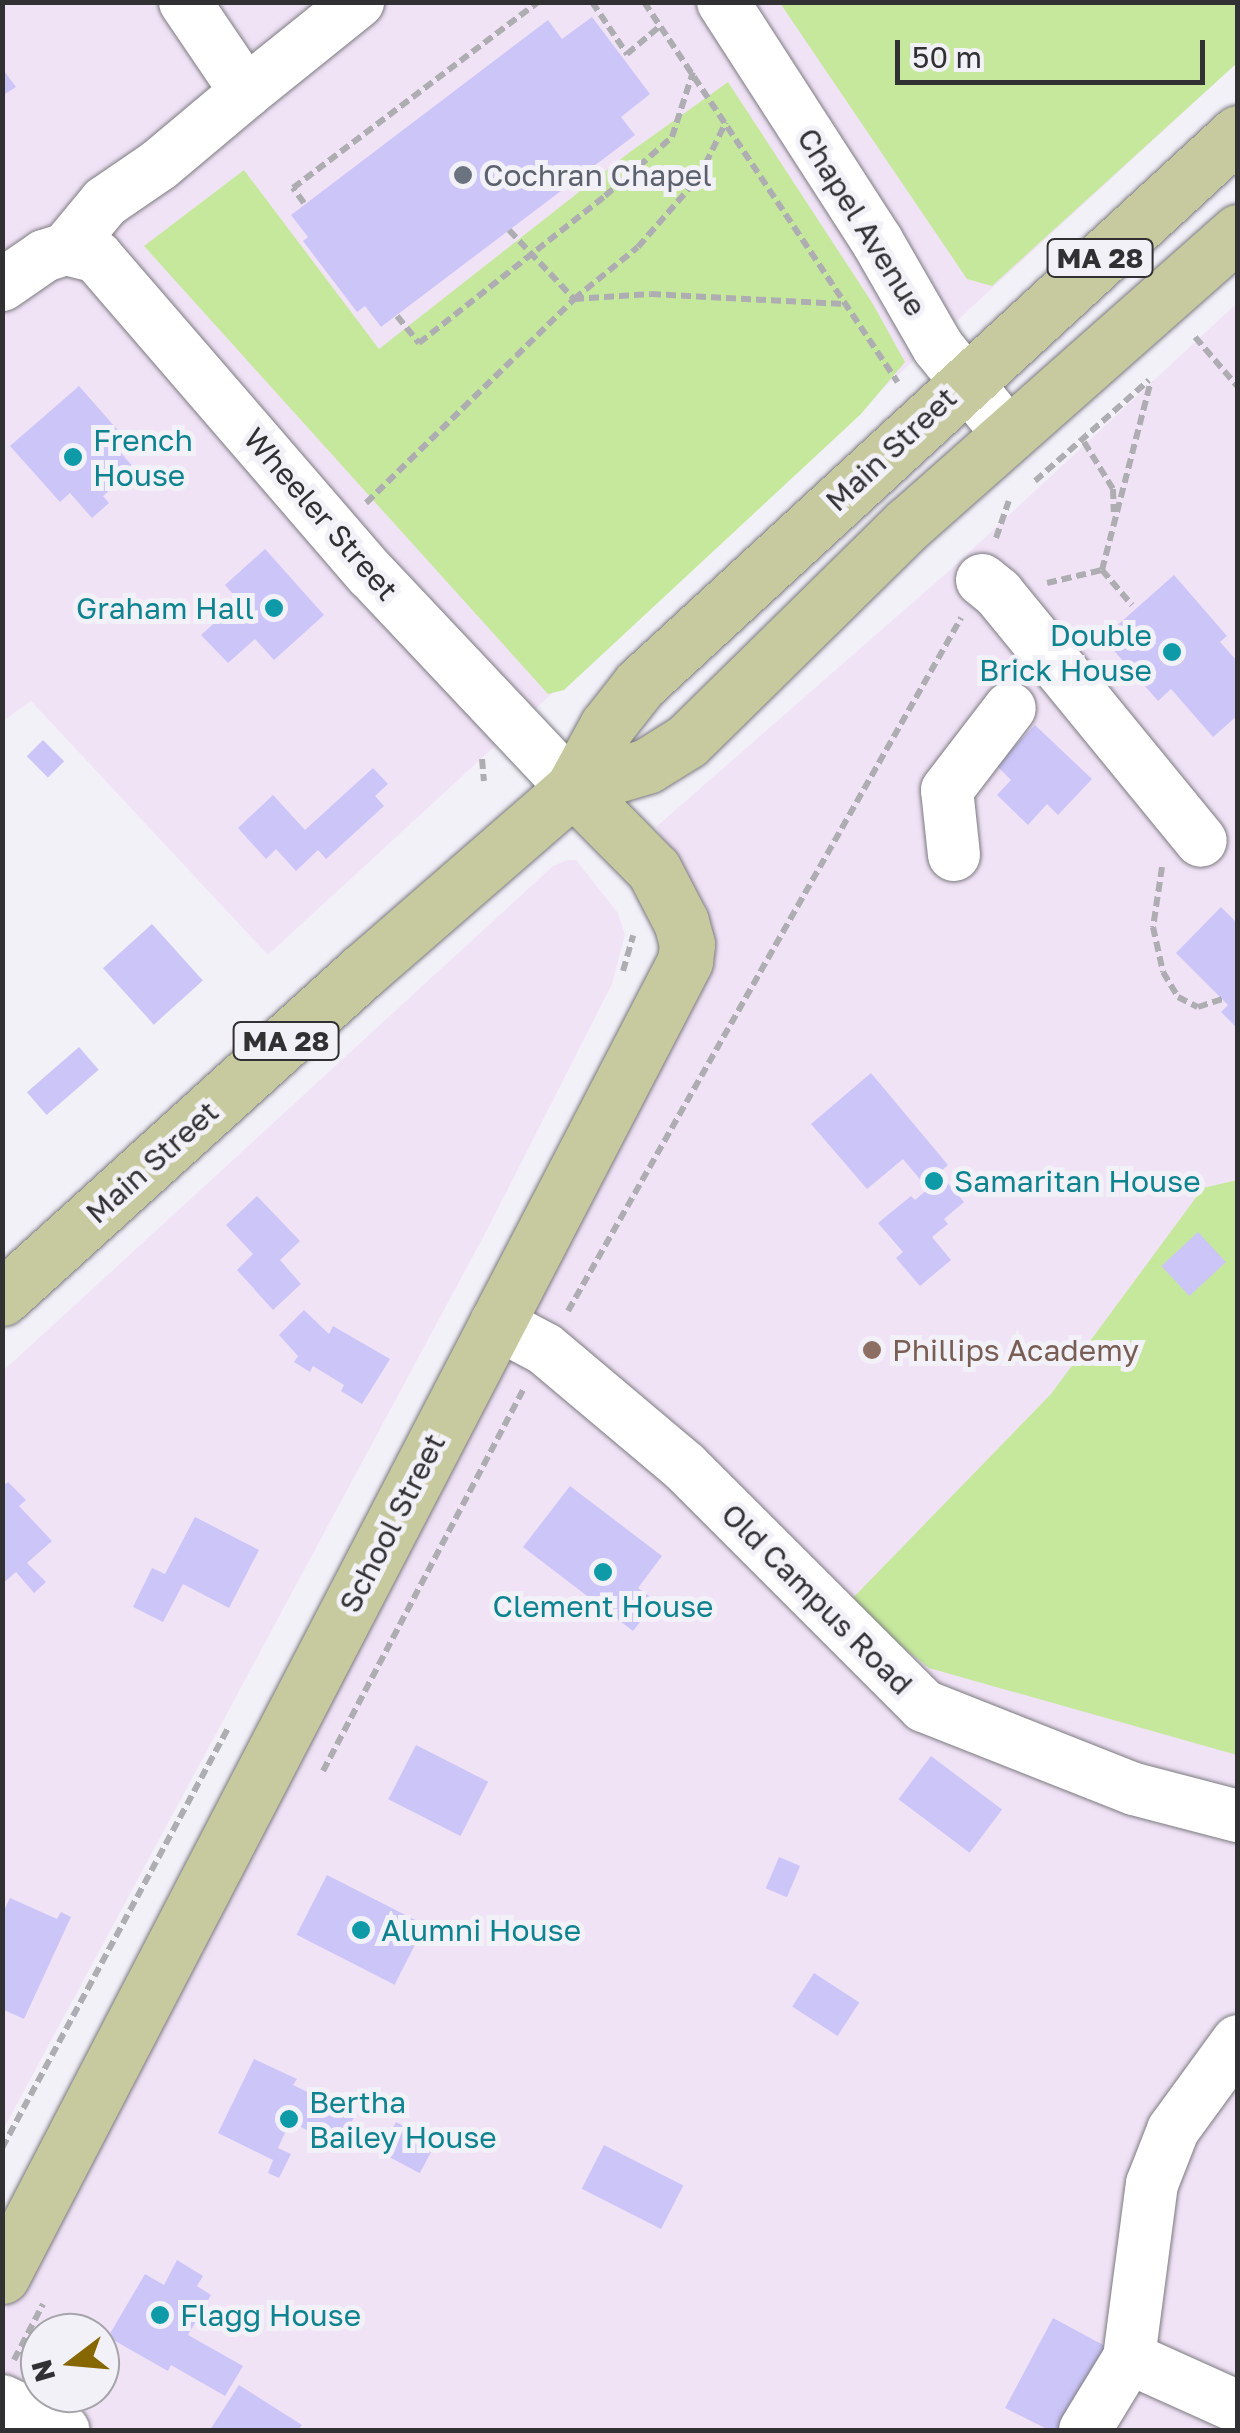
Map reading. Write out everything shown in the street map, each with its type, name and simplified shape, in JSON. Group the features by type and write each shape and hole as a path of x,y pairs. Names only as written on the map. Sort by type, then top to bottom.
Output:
{"main road":[{"name":"Main Street","path":"2,1298 364,970 573,788 607,726 640,684 962,383 1238,133"},
{"name":"Main Street","path":"573,788 647,766 687,741 908,524 1238,232"},
{"name":"School Street","path":"2,2276 685,961 687,944 681,922 654,870 573,788"}],"street":[{"path":"186,2 246,92"},
{"path":"2,285 44,256 66,248 105,202 159,165 358,2"},
{"name":"Chapel Avenue","path":"722,2 962,383 1009,435"},
{"name":"Wheeler Street","path":"66,248 97,257 370,574 573,788"},
{"path":"982,580 998,593 1200,843"},
{"path":"954,854 947,790 1010,708"},
{"name":"Old Campus Road","path":"496,1323 545,1349 685,1467 924,1706 1134,1789 1238,1816"},
{"path":"1085,2430 1129,2358 1152,2184 1173,2130 1238,2041"},
{"path":"1129,2358 1236,2406"},
{"path":"2,2401 63,2430"}],"path":[{"path":"304,202 293,188 538,2"},
{"path":"592,2 627,54 660,26"},
{"path":"644,2 694,71 898,383"},
{"path":"397,316 419,343 529,256 672,136 694,71"},
{"path":"364,505 574,299 638,248 688,192 726,122"},
{"path":"509,230 529,256 574,299 651,294 844,304"},
{"path":"1195,336 1238,386"},
{"path":"1102,570 1152,377"},
{"path":"1084,442 1112,489 1114,522"},
{"path":"562,1320 784,937 982,580 1009,502"},
{"path":"982,580 1026,588 1102,570"},
{"path":"1102,570 1132,605"},
{"path":"1200,843 1152,927 1163,972 1178,996 1198,1007 1223,1000"},
{"path":"622,975 635,926"},
{"path":"2,2148 239,1708"}],"shaded area":[{"path":"3,3 1237,3 1237,63 268,955 31,701 3,721"},
{"name":"Phillips Academy","path":"1237,303 1237,2430 3,2430 3,2315 712,951 707,907 656,827 950,570"},
{"path":"576,860 618,913 625,935 612,984 488,1228 3,2130 3,1371 553,866"}],"green space":[{"path":"780,3 1237,3 1237,63 992,286 967,279"},
{"path":"728,82 873,304 905,362 861,414 564,690 548,694 144,246 244,170 379,349 630,152"},
{"path":"1237,1180 1237,1755 929,1668 848,1603 1051,1394 1203,1188"}],"building":[{"name":"Cochran Chapel","path":"592,17 650,94 621,117 635,135 381,327 365,306 357,312 303,241 308,237 291,215 548,20 562,39"},
{"path":"2,68 16,87 2,96"},
{"name":"French House","path":"79,386 123,436 113,444 135,469 103,496 109,503 92,518 70,493 60,502 10,446"},
{"name":"Graham Hall","path":"265,549 324,615 274,660 255,639 228,663 201,635 239,601 225,585"},
{"name":"Double Brick House","path":"1174,575 1227,636 1220,642 1238,662 1238,715 1213,737 1171,689 1158,701 1103,638"},
{"path":"1035,725 1092,779 1058,815 1047,804 1028,825 997,795 1011,780 996,765"},
{"path":"43,740 64,761 48,777 27,756"},
{"path":"373,768 388,784 375,796 384,806 326,859 318,850 296,871 276,849 266,859 238,828 273,795 305,830"},
{"path":"1221,907 1238,924 1238,1029 1221,1012 1228,1005 1176,953"},
{"path":"152,924 203,980 154,1025 103,968"},
{"path":"79,1047 99,1070 47,1115 27,1092"},
{"name":"Samaritan House","path":"871,1073 948,1165 939,1173 964,1202 944,1219 948,1224 932,1237 951,1260 920,1286 896,1258 903,1252 878,1223 911,1196 915,1200 928,1189 903,1159 867,1189 811,1124"},
{"path":"257,1196 300,1241 280,1260 301,1284 273,1310 237,1270 253,1254 226,1225"},
{"path":"1198,1232 1226,1262 1189,1296 1161,1266"},
{"path":"304,1310 329,1334 333,1326 390,1359 362,1404 341,1391 344,1385 313,1366 310,1372 294,1362 298,1356 279,1335"},
{"path":"8,1482 26,1500 19,1506 52,1541 27,1563 46,1582 34,1593 16,1572 2,1584 2,1487"},
{"name":"Clement House","path":"570,1486 662,1556 638,1588 656,1601 633,1631 523,1547"},
{"path":"195,1517 259,1550 229,1608 183,1584 163,1622 133,1607 152,1568 165,1574"},
{"path":"416,1745 488,1782 460,1836 388,1799"},
{"path":"931,1756 1002,1810 970,1853 899,1799"},
{"path":"779,1857 800,1866 787,1897 766,1888"},
{"name":"Alumni House","path":"327,1875 425,1925 395,1985 297,1935"},
{"path":"10,1898 57,1919 61,1912 71,1917 24,2019 2,2009 2,1915"},
{"path":"814,1973 859,2002 838,2036 792,2007"},
{"name":"Bertha Bailey House","path":"254,2059 297,2079 293,2085 355,2115 340,2146 290,2122 278,2148 291,2154 279,2178 268,2173 273,2160 218,2133"},
{"path":"396,2122 436,2143 420,2173 380,2152"},
{"path":"604,2145 683,2185 661,2229 582,2189"},
{"name":"Flagg House","path":"177,2260 203,2276 197,2286 211,2295 188,2335 243,2366 225,2396 171,2365 168,2371 120,2344 120,2317 145,2274 164,2285"},
{"path":"1053,2318 1107,2347 1064,2430 1049,2430 1005,2408"},
{"path":"239,2385 302,2425 298,2430 210,2430"}],"place":[{"name":"Cochran Chapel","path":"463,175"},
{"name":"French House","path":"73,457"},
{"name":"Graham Hall","path":"274,608"},
{"name":"Double Brick House","path":"1172,652"},
{"name":"Samaritan House","path":"934,1181"},
{"name":"Phillips Academy","path":"872,1350"},
{"name":"Clement House","path":"603,1572"},
{"name":"Alumni House","path":"361,1930"},
{"name":"Bertha Bailey House","path":"289,2119"},
{"name":"Flagg House","path":"160,2315"}]}
